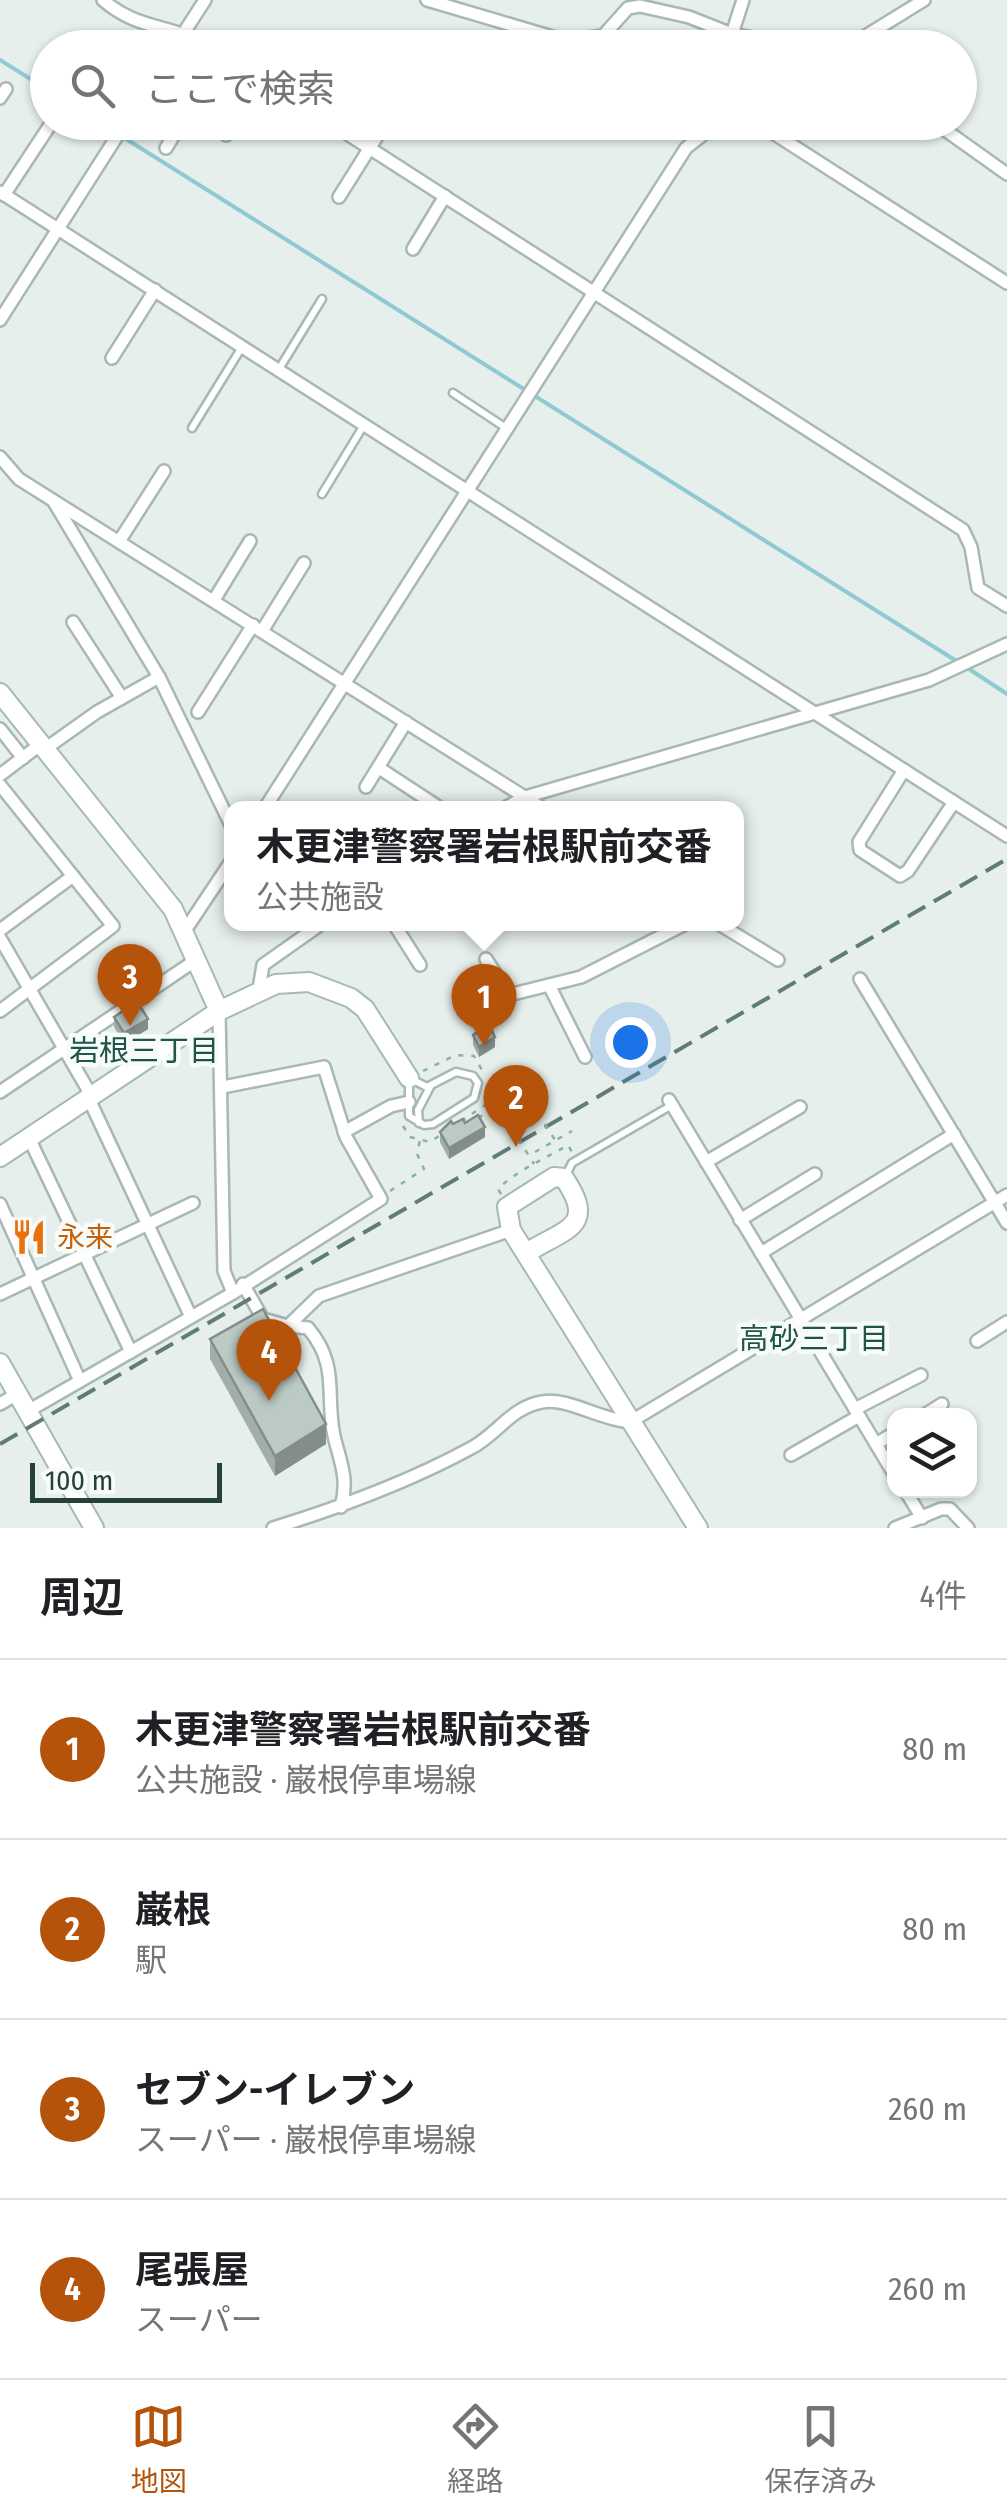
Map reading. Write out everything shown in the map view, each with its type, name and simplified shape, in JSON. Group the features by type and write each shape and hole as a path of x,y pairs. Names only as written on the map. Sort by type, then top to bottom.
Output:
{"street":[{"path":"104,0 125,20 179,30"},
{"path":"185,30 205,0"},
{"path":"427,0 529,30"},
{"path":"733,30 743,0"},
{"path":"875,30 924,0"},
{"path":"609,30 628,8 638,3 722,30"},
{"path":"40,140 2,194 1007,836"},
{"path":"0,320 115,140"},
{"path":"166,148 171,140"},
{"path":"357,140 963,530 971,547 978,588 1007,606"},
{"path":"339,198 375,140"},
{"path":"269,801 593,291 686,148 696,140"},
{"path":"784,140 1007,283"},
{"path":"959,140 1007,174"},
{"path":"414,248 445,196"},
{"path":"112,358 154,290"},
{"path":"0,456 19,479 54,502 530,801"},
{"path":"120,540 164,471"},
{"path":"54,502 158,678 224,811"},
{"path":"214,600 250,542"},
{"path":"198,712 304,563"},
{"path":"72,622 122,698"},
{"path":"519,801 928,680 1007,644"},
{"path":"0,775 158,678"},
{"path":"0,693 173,909 219,1012 224,1272 263,1318 308,1328 319,1341 332,1379 333,1424 346,1490 342,1506"},
{"path":"366,787 406,722"},
{"path":"0,729 23,758"},
{"path":"379,768 429,801"},
{"path":"904,770 859,842 860,850 900,876 908,871 954,802"},
{"path":"0,786 113,926 0,1011"},
{"path":"184,932 224,872"},
{"path":"0,930 73,876"},
{"path":"259,989 264,965 311,931"},
{"path":"398,931 420,966"},
{"path":"486,959 509,995 609,965 672,931"},
{"path":"731,931 778,960"},
{"path":"0,938 90,1096 191,1318"},
{"path":"0,1092 196,960"},
{"path":"860,979 1007,1224"},
{"path":"0,1157 259,989 310,982 351,998 365,1010 409,1078"},
{"path":"549,985 585,1057"},
{"path":"28,1411 191,1318 377,1204 381,1197 344,1132 324,1067 223,1087"},
{"path":"344,1132 409,1102"},
{"path":"671,1102 887,1462"},
{"path":"706,1162 800,1106"},
{"path":"760,1253 954,1134"},
{"path":"28,1136 131,1352"},
{"path":"740,1220 816,1174"},
{"path":"526,1253 568,1227 580,1213 581,1204 564,1178 554,1177 507,1206 511,1230 698,1528"},
{"path":"273,1528 342,1506 477,1445 512,1414 538,1402 562,1400 590,1415 630,1422 1007,1195"},
{"path":"0,1294 193,1203"},
{"path":"0,1204 80,1381"},
{"path":"288,1326 319,1296 511,1230"},
{"path":"977,1340 1007,1322"},
{"path":"0,1363 94,1528"},
{"path":"791,1455 921,1375"},
{"path":"0,1404 17,1394"},
{"path":"936,1408 942,1404"},
{"path":"876,1444 887,1437"},
{"path":"910,1498 922,1518"},
{"path":"895,1528 941,1508 950,1509 968,1528"}],"lane":[{"path":"279,369 322,299"},
{"path":"192,428 242,346"},
{"path":"453,393 507,429"},
{"path":"322,494 365,424"},
{"path":"420,1123 418,1110 432,1086 456,1072 465,1072 478,1083 478,1090 471,1101 433,1124 420,1123 410,1116 409,1078 432,1086"},
{"path":"564,1178 572,1163 671,1102"}],"path":[{"path":"466,1118 470,1123 498,1106 534,1164"},
{"path":"518,1125 538,1114 555,1140"},
{"path":"535,1152 572,1131"},
{"path":"381,1197 424,1168 417,1154 420,1139"},
{"path":"502,1194 498,1188 502,1184 534,1164 568,1146 572,1154"}],"building":[{"path":"137,1001 148,1019 124,1033 114,1017"},
{"path":"489,1025 495,1037 479,1047 473,1035"},
{"path":"478,1115 485,1127 449,1148 440,1132 451,1121 453,1124 463,1119 465,1123"},
{"path":"263,1309 326,1424 275,1456 210,1339"}],"waterway":[{"path":"0,60 30,79"},
{"path":"128,140 958,662"},
{"path":"966,667 1007,694"}],"railway":[{"path":"0,1444 1007,859"}],"place":[{"name":"セブン-イレブン","path":"130,1026"},
{"name":"木更津警察署岩根駅前交番","path":"484,1046"},
{"name":"巌根","path":"516,1147"},
{"name":"永来","path":"29,1237"},
{"name":"尾張屋","path":"269,1401"}],"district":[{"name":"岩根三丁目","path":"144,1051"},
{"name":"高砂三丁目","path":"814,1339"}]}
